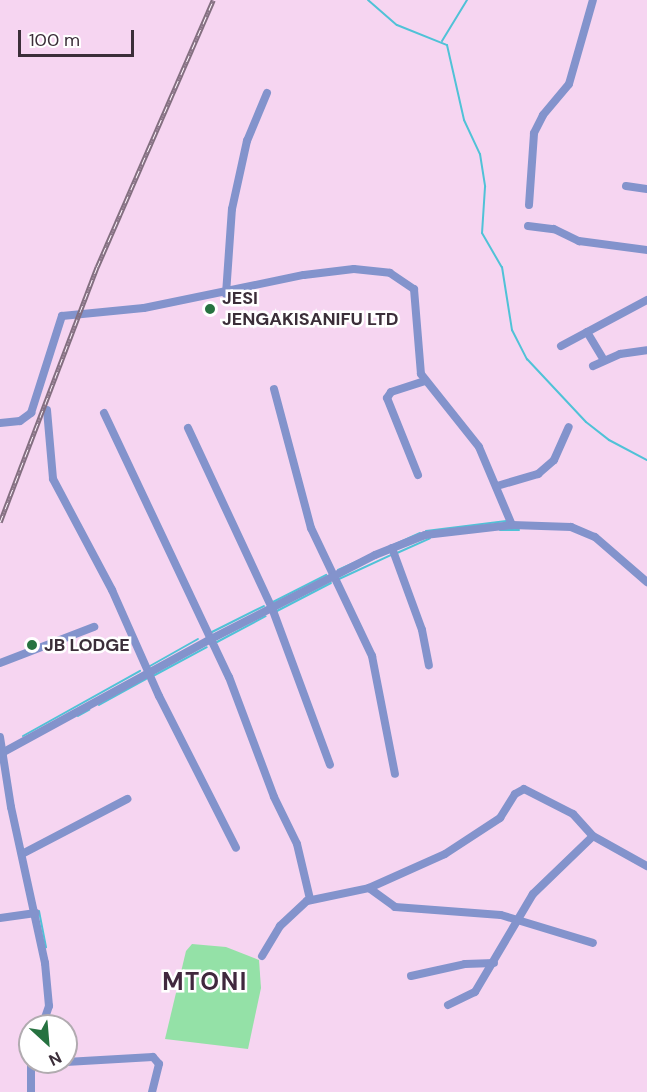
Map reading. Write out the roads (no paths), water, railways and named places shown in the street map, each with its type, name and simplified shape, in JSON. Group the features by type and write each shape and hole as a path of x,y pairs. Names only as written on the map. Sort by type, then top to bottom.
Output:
{"street":[{"path":"529,206 534,133 543,115 569,84 593,0"},
{"path":"226,294 232,209 247,141 267,93"},
{"path":"626,186 647,189"},
{"path":"528,226 554,229 579,242 647,250"},
{"path":"0,423 20,421 31,413 60,316 111,313 226,294 304,275 354,270 390,273 414,289 416,350 425,381 471,437 497,486 512,525"},
{"path":"561,346 647,300"},
{"path":"587,332 604,360"},
{"path":"593,366 604,360 647,350"},
{"path":"418,475 387,398 391,392 425,381"},
{"path":"274,388 311,528 372,656 395,774"},
{"path":"47,410 53,479 112,590 148,672 236,848"},
{"path":"104,413 208,639 229,677 270,787 297,844 310,899"},
{"path":"497,486 538,474 554,460 569,427"},
{"path":"188,428 272,608 330,765"},
{"path":"2,753 208,639 392,548 442,531 512,525 583,531 647,582"},
{"path":"392,548 422,630 429,665"},
{"path":"0,663 94,627"},
{"path":"0,737 22,854 36,913 49,996 45,1014"},
{"path":"262,956 280,926 310,899 369,888 470,840 500,818 515,794 524,789 573,814 592,836 647,866"},
{"path":"22,854 127,799"},
{"path":"448,1005 475,992 520,920 533,894 592,836"},
{"path":"369,888 395,907 470,911 520,920 593,943"},
{"path":"0,918 36,913"},
{"path":"411,976 465,964 494,963"},
{"path":"78,1061 153,1057 159,1064 152,1092"},
{"path":"31,1074 31,1092"}],"waterway":[{"path":"368,0 397,25 447,45 464,120 480,154 485,187 482,233 502,267 512,330 527,359 586,422 609,440 647,460"},
{"path":"442,41 467,0"},
{"path":"426,531 506,521"},
{"path":"500,530 519,530"},
{"path":"338,570 420,533"},
{"path":"397,553 430,538"},
{"path":"339,579 391,555"},
{"path":"271,603 326,575"},
{"path":"275,612 331,583"},
{"path":"212,632 264,606"},
{"path":"217,642 266,616"},
{"path":"150,666 198,639"},
{"path":"153,676 207,647"},
{"path":"23,736 140,671"},
{"path":"99,705 146,679"},
{"path":"78,716 89,710"},
{"path":"39,911 46,947"}],"railway":[{"path":"0,522 97,267 213,0"}],"place":[{"name":"JESI JENGAKISANIFU LTD","path":"210,309"},
{"name":"JB LODGE","path":"32,645"}],"district":[{"name":"MTONI","path":"205,982"}]}
